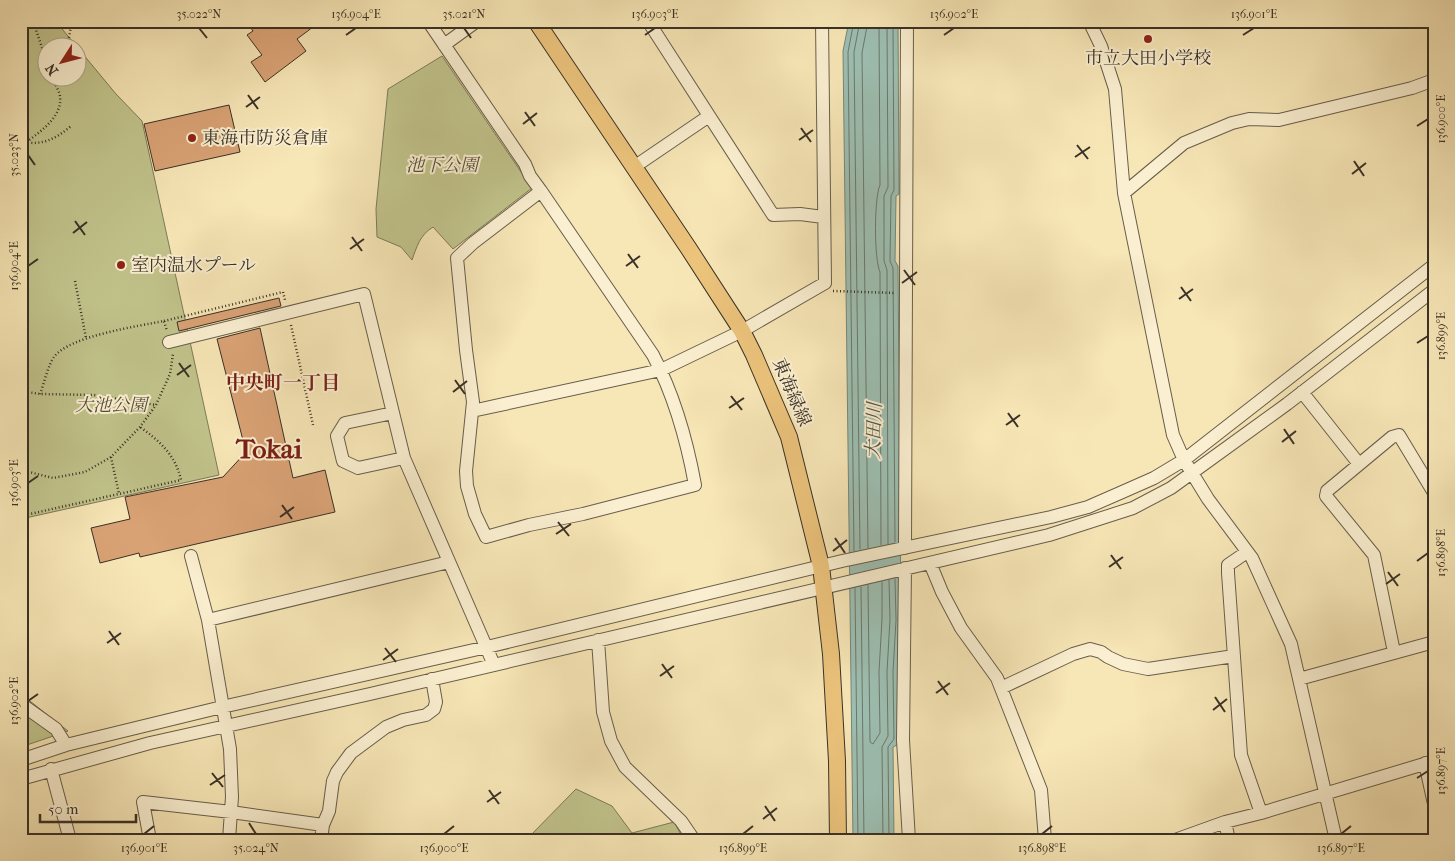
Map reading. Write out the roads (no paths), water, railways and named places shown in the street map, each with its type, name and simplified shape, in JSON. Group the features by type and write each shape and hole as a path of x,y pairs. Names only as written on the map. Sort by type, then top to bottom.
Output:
{"main road":[{"name":"東海緑線","path":"536,21 742,331 789,437 821,566 831,654 838,840"}],"street":[{"path":"428,21 653,355 661,370 681,427 695,485 583,514 530,525 486,538 475,514 467,486 466,471 473,402 457,258 473,243 541,191"},
{"path":"444,45 477,21"},
{"path":"648,21 773,215 800,214 823,216"},
{"path":"472,411 661,370 742,331 826,283 823,216 822,21"},
{"path":"903,548 907,21"},
{"path":"1089,21 1101,46 1115,89 1124,193 1173,435 1184,460 1208,499 1252,558 1291,644 1336,840"},
{"path":"1124,193 1184,143 1232,124 1249,119 1279,120 1412,88 1434,80"},
{"path":"634,167 709,116"},
{"path":"21,760 66,745 222,707 486,647 842,561 1008,527 1088,507 1154,478 1184,460 1434,265"},
{"path":"21,779 150,743 494,665 1049,535 1133,508 1171,488 1192,473 1302,392 1434,290"},
{"path":"172,341 364,294 404,458 494,665"},
{"path":"1302,392 1359,464"},
{"path":"393,413 345,423 337,436 343,461 358,468 404,458"},
{"path":"1394,652 1374,555 1326,496 1327,491 1392,437 1399,435 1434,492"},
{"path":"1247,552 1228,566 1241,755 1261,813"},
{"path":"191,556 208,620 222,707 227,726 231,758 230,840"},
{"path":"208,620 449,562"},
{"path":"930,563 942,592 961,628 1001,688 1041,790 1045,840"},
{"path":"903,569 903,740 909,840"},
{"path":"598,640 603,712 610,741 625,766 681,822 694,840"},
{"path":"1299,679 1434,642"},
{"path":"1001,688 1073,654 1090,649 1101,652 1123,664 1148,668 1234,656"},
{"path":"321,840 323,825 329,810 333,781 337,772 351,754 386,727 403,720 426,715 434,709 436,702 432,679"},
{"path":"21,704 56,729 66,745"},
{"path":"1175,840 1225,822 1430,762 1434,804"},
{"path":"52,769 70,840"},
{"path":"150,840 142,802 323,825"},
{"path":"1225,822 1229,840"}],"water":[{"name":"大田川","path":"849,21 898,21 899,194 896,196 895,261 898,266 901,620 899,744 893,747 894,840 853,840 843,51"}],"place":[{"name":"市立大田小学校","path":"1148,39"},
{"name":"東海市防災倉庫","path":"192,138"},
{"name":"室内温水プール","path":"121,265"}],"district":[{"name":"中央町一丁目","path":"283,382"},
{"name":"Tokai","path":"269,448"}],"park label":[{"name":"池下公園","path":"442,165"},
{"name":"大池公園","path":"111,405"}]}
